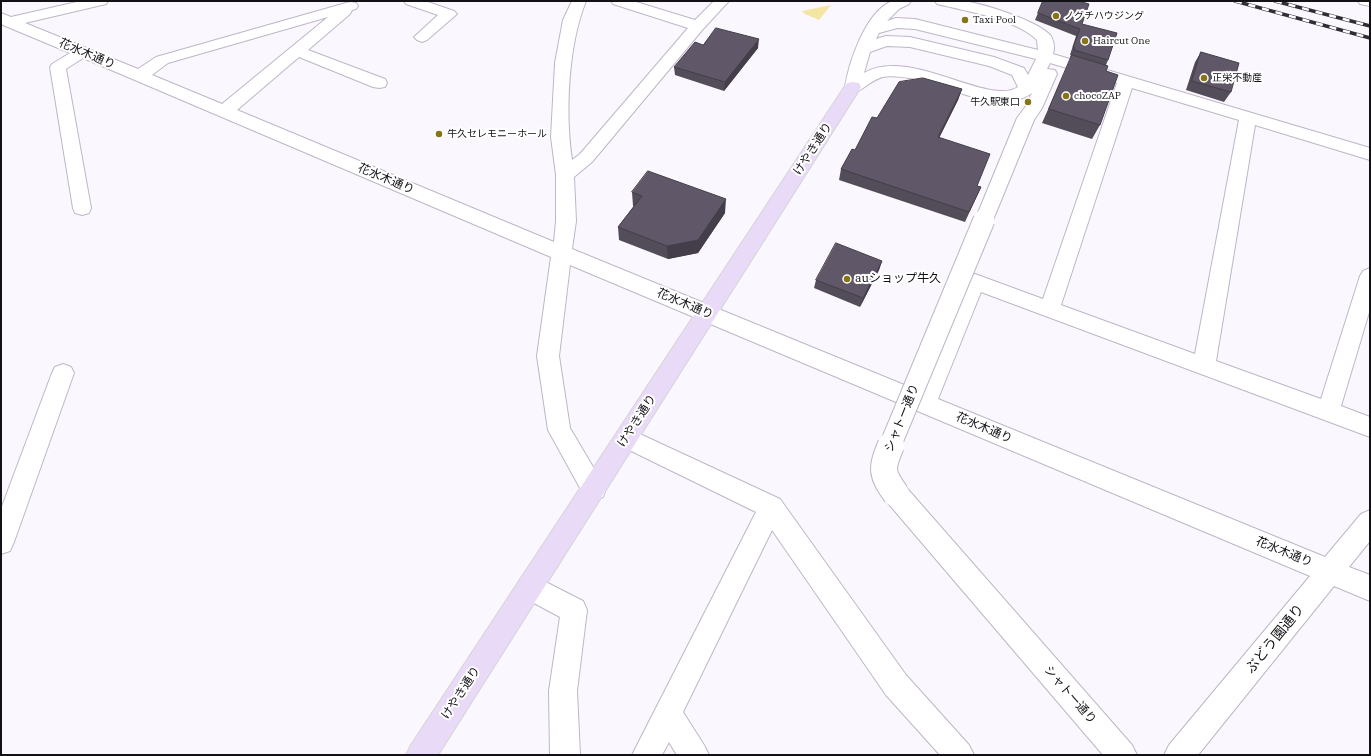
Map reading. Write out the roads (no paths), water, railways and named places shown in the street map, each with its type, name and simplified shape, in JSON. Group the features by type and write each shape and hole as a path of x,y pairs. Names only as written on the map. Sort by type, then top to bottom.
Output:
{"main road":[{"name":"けやき通り","path":"421,755 853,87"}],"street":[{"path":"4,21 101,1"},
{"path":"411,1 449,14 422,37"},
{"path":"578,1 571,20 563,63 560,137 565,175 566,221 548,356 560,430 594,489"},
{"path":"565,175 586,158 698,26 722,1"},
{"path":"853,87 855,72 863,50 882,15 891,7 904,1"},
{"path":"942,1 971,8 1029,26 1044,37 1047,46 1054,55"},
{"path":"1364,1 1370,2"},
{"path":"625,2 698,26"},
{"path":"225,112 354,3"},
{"path":"140,76 162,60 354,3"},
{"name":"花水木通り","path":"4,21 140,76 707,314 1370,588"},
{"path":"874,30 896,23 907,23 1054,55 1126,81 1370,154"},
{"path":"863,50 886,41 898,40 910,42 994,62 1018,72 1027,89"},
{"path":"863,50 884,64 918,75 1003,97 1018,95 1027,89 1054,55"},
{"path":"297,51 379,83"},
{"path":"82,52 58,67 82,208"},
{"name":"シャトー通り","path":"1054,55 1055,69 1047,75 1034,108 1026,118 884,461 885,478 896,494 1122,755"},
{"path":"853,87 868,80 875,72 900,72 918,75"},
{"path":"1050,308 1126,81"},
{"path":"1204,365 1248,118"},
{"path":"1328,411 1370,276"},
{"path":"926,404 975,282 1050,308 1370,427"},
{"path":"1,542 63,373"},
{"path":"627,438 771,507 896,685 959,755"},
{"path":"647,755 771,507"},
{"name":"ぶどう園通り","path":"1179,755 1370,522"},
{"path":"530,587 574,610 563,691 565,755"},
{"path":"668,714 694,755"}],"railway":[{"path":"1235,1 1370,38"},
{"path":"1275,1 1370,26"}],"place":[{"name":"ノグチハウジング","path":"1056,16"},
{"name":"Taxi Pool","path":"965,20"},
{"name":"Haircut One","path":"1085,41"},
{"name":"正栄不動産","path":"1204,78"},
{"name":"chocoZAP","path":"1066,96"},
{"name":"牛久駅東口","path":"1028,102"},
{"name":"牛久セレモニーホール","path":"439,134"},
{"name":"auショップ牛久","path":"847,279"}]}
